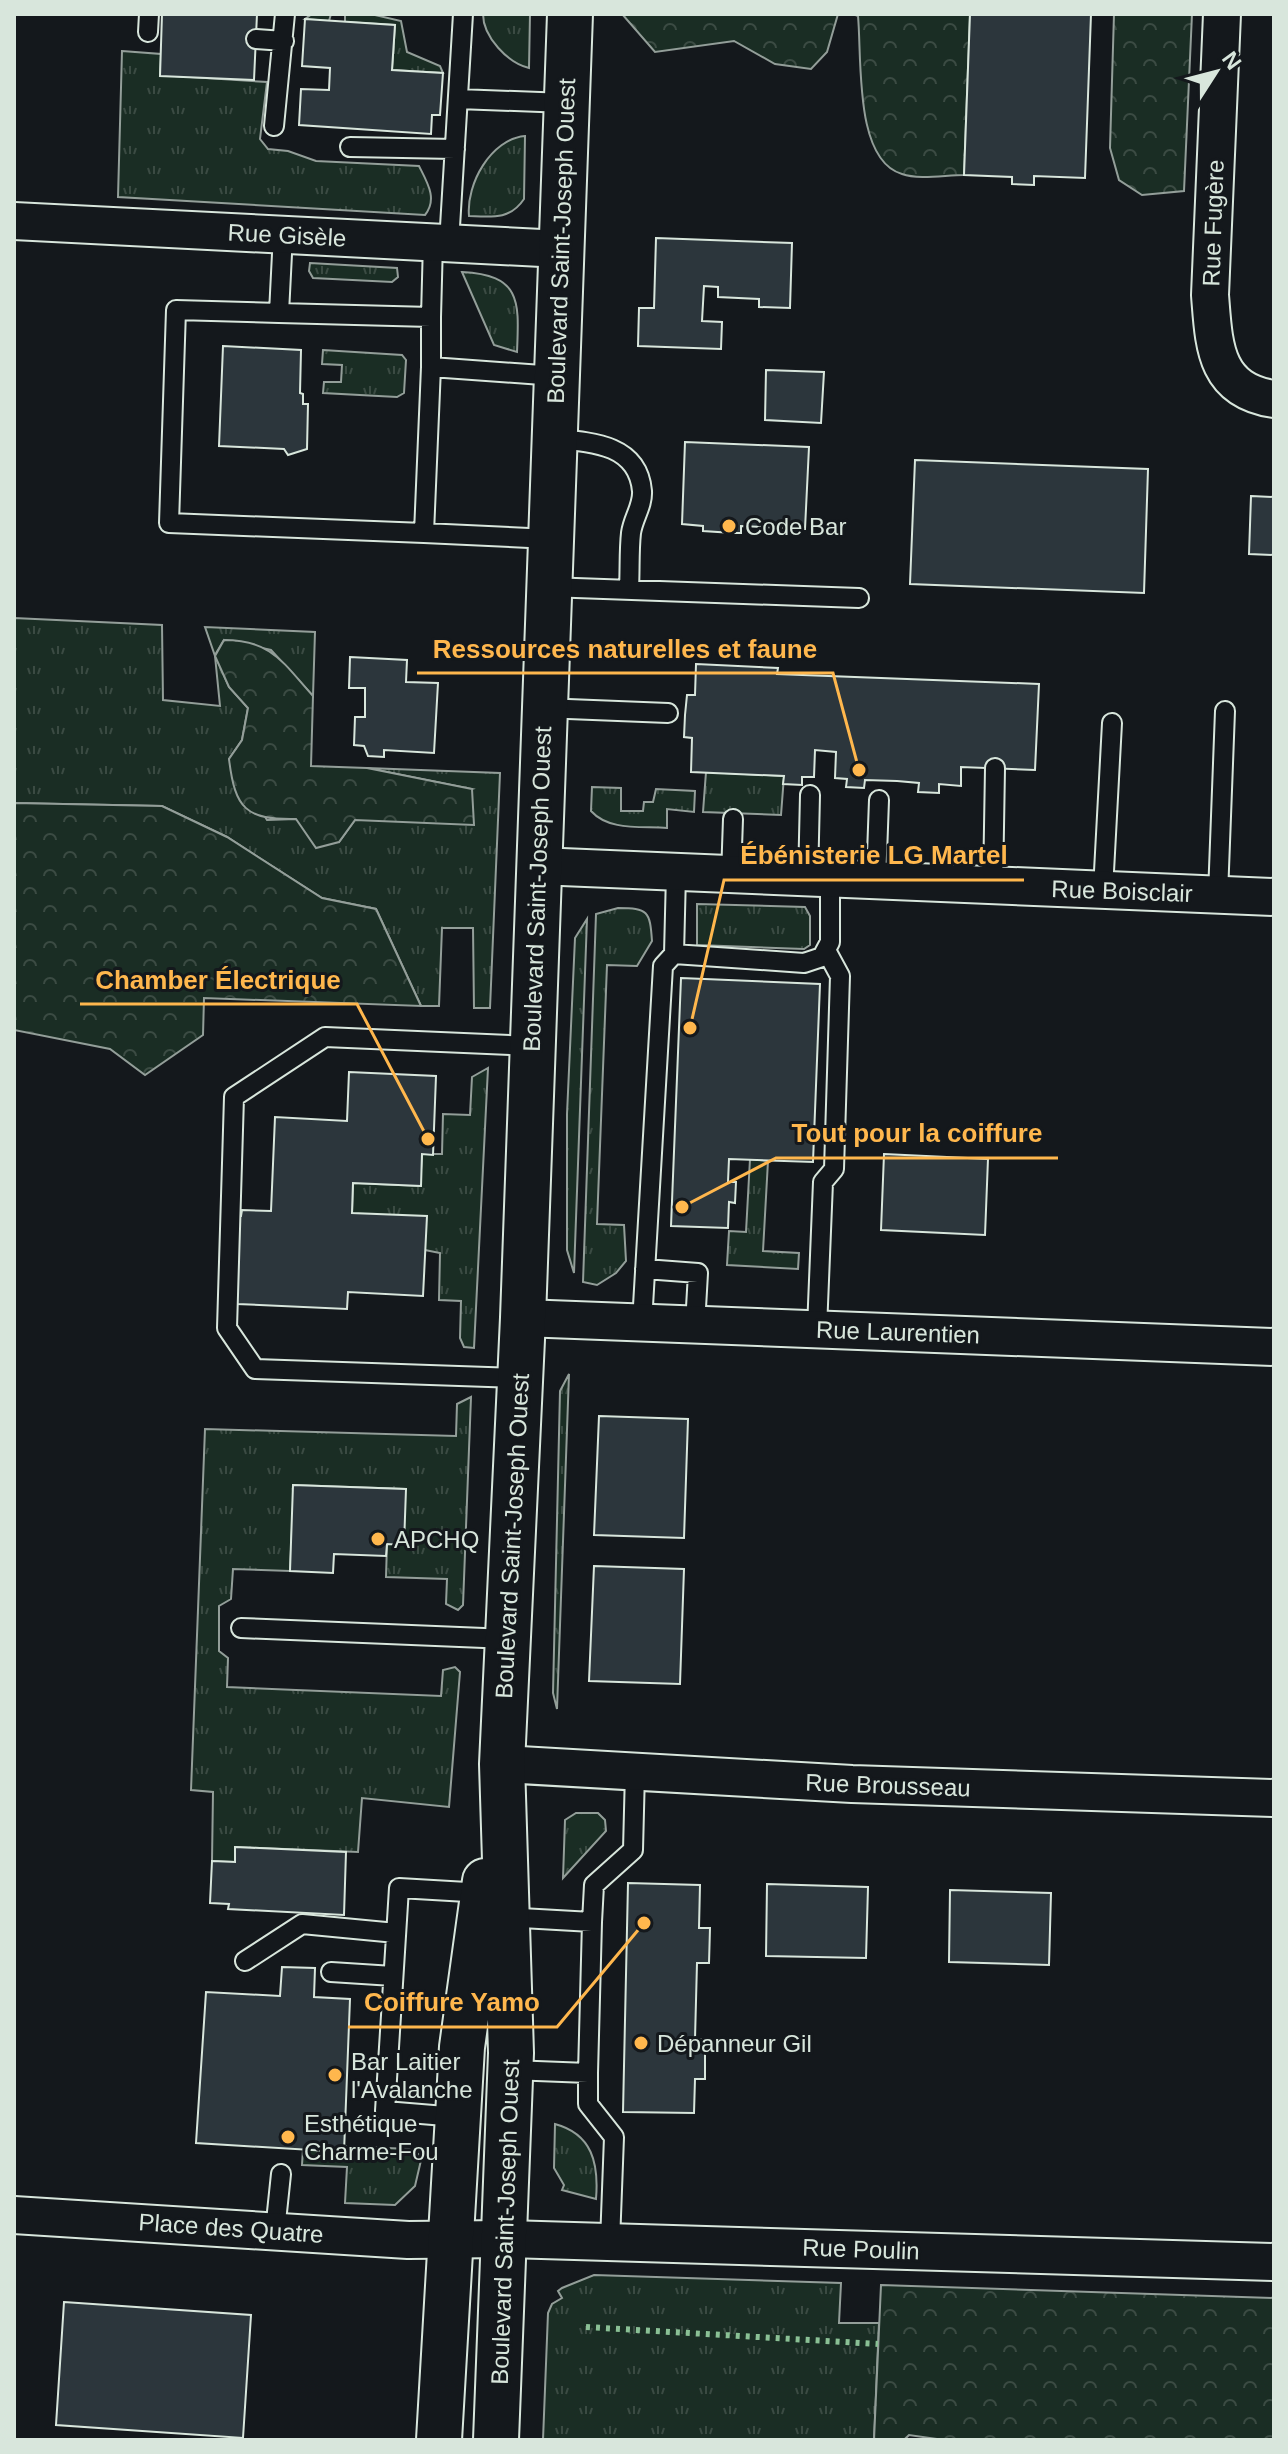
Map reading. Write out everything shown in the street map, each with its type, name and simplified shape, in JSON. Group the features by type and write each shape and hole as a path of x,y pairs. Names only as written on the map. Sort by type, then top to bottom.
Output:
{"main road":[{"name":"Boulevard Saint-Joseph Ouest","path":"496,2440 511,2070 494,1905 523,1318 570,14"},
{"name":"Boulevard Saint-Joseph Ouest","path":"439,2440 462,2047 494,1905"}],"street":[{"name":"Rue Fugère","path":"1222,14 1210,295 1212,326 1221,365 1228,377 1239,388 1274,399"},
{"name":"Rue Gisèle","path":"14,221 561,249"},
{"name":"Rue Boisclair","path":"538,866 1274,897"},
{"name":"Rue Laurentien","path":"523,1318 1274,1347"},
{"name":"Rue Brousseau","path":"502,1764 852,1784 1274,1798"},
{"name":"Place des Quatre","path":"14,2215 449,2239"},
{"name":"Rue Poulin","path":"449,2239 1274,2262"}],"lane":[{"path":"274,126 285,14"},
{"path":"424,533 431,317 455,149 463,14"},
{"path":"256,39 284,41"},
{"path":"458,99 566,103"},
{"path":"350,147 455,149"},
{"path":"279,313 283,234"},
{"path":"431,317 176,310 169,523 550,539"},
{"path":"431,367 556,376"},
{"path":"554,439 598,443 618,450 638,475 642,491 640,509 632,529 629,589"},
{"path":"548,587 859,598"},
{"path":"543,708 668,713"},
{"path":"1218,895 1225,711"},
{"path":"1103,890 1112,723"},
{"path":"993,886 995,768"},
{"path":"810,795 827,952 840,976 834,1169 823,1182 817,1329"},
{"path":"876,882 879,800"},
{"path":"731,876 733,819"},
{"path":"642,1323 663,966 674,954 676,874"},
{"path":"674,954 804,963 815,961 827,952"},
{"path":"520,1378 255,1369 227,1328 234,1097 325,1037 532,1046"},
{"path":"645,1269 698,1273 695,1325"},
{"path":"241,1628 508,1639"},
{"path":"610,2242 614,2137 588,2104 592,1922 594,1885 633,1850 635,1772"},
{"path":"457,2117 385,2111 399,1888 592,1922"},
{"path":"245,1961 302,1924 396,1933"},
{"path":"331,1972 393,1976"},
{"path":"511,2070 588,2073"},
{"path":"275,2231 281,2174"}],"green space":[{"path":"312,14 331,14 329,21 305,19"},
{"path":"336,14 375,15 401,21 407,52 440,66 443,73 392,70 395,25 345,22 345,15"},
{"path":"483,14 530,14 529,68 513,61 498,48 487,31"},
{"path":"622,14 838,14 827,52 811,69 775,64 734,41 655,52"},
{"path":"853,14 970,14 964,175 909,176 886,165 875,149 868,129 861,81 858,16"},
{"path":"1114,14 1192,14 1184,191 1142,195 1119,180 1110,148"},
{"path":"122,51 161,54 160,75 267,82 260,139 268,149 288,151 316,161 419,166 430,190 429,209 425,215 118,197"},
{"path":"525,136 524,199 507,214 469,216 472,190 483,165 501,145"},
{"path":"310,263 397,268 398,277 392,282 313,278 309,271"},
{"path":"462,272 496,279 513,294 518,319 517,352 494,345"},
{"path":"323,350 402,355 406,360 404,393 397,397 323,393 324,382 341,382 342,365 322,364"},
{"path":"14,618 162,625 163,700 220,706 215,656 205,627 315,632 313,696 271,650 224,640 215,655 229,687 248,708 242,740 229,759 267,820 296,819 339,842 355,820 383,820 472,789 367,768 500,773 490,1008 474,1008 473,928 442,928 439,1006 421,1006 376,909 322,898 227,837 162,806 14,803"},
{"path":"224,640 254,644 265,649 284,664 313,696 311,766 367,768 472,789 474,825 355,820 339,842 316,848 296,819 254,814 246,808 235,790 229,759 242,740 248,708 229,687 215,656"},
{"path":"706,772 784,776 781,815 703,812"},
{"path":"592,787 621,788 621,811 643,811 644,802 653,802 656,789 695,791 694,812 667,809 667,828 616,825 591,811"},
{"path":"14,803 162,806 227,837 322,898 376,909 421,1006 204,998 203,1035 145,1075 110,1049 14,1030"},
{"path":"697,904 805,907 810,916 810,945 804,949 697,945"},
{"path":"618,908 646,913 652,941 637,966 607,965 597,1224 624,1225 626,1261 616,1273 597,1285 583,1282 596,914"},
{"path":"587,919 574,1273 567,1250 567,1114 575,938"},
{"path":"488,1068 474,1348 464,1347 460,1338 461,1301 439,1300 440,1253 425,1250 352,1213 353,1183 420,1186 422,1154 442,1154 443,1114 470,1115 472,1077"},
{"path":"750,1159 768,1161 763,1251 799,1253 798,1269 727,1265 729,1231 746,1232"},
{"path":"569,1374 557,1709 553,1693 560,1391"},
{"path":"471,1397 463,1605 458,1610 446,1604 447,1579 386,1577 387,1544 405,1489 294,1485 290,1571 233,1569 231,1599 219,1606 219,1651 228,1658 227,1687 441,1696 443,1670 455,1667 460,1672 449,1807 362,1798 358,1852 236,1847 235,1862 212,1861 213,1792 191,1790 205,1429 456,1436 457,1404"},
{"path":"576,1813 598,1813 605,1820 606,1831 563,1878 565,1820"},
{"path":"555,2124 577,2135 590,2152 596,2174 596,2199 562,2190 564,2185 554,2168"},
{"path":"344,2146 409,2149 422,2156 415,2186 395,2205 345,2203 347,2167 302,2165 303,2149 344,2152"},
{"path":"594,2275 841,2283 839,2323 879,2323 874,2440 543,2440 548,2313 552,2304 562,2298 558,2291"},
{"path":"881,2285 1274,2298 1274,2440 944,2440 909,2435 904,2440 874,2440"}],"building":[{"path":"162,14 257,14 254,80 160,76"},
{"path":"970,14 1091,14 1085,178 1034,176 1034,185 1012,184 1012,177 964,175"},
{"path":"305,19 395,25 392,70 443,73 440,115 432,115 431,134 299,125 301,89 329,90 330,68 302,66"},
{"path":"656,238 792,243 790,308 759,307 759,299 718,297 718,287 704,286 702,321 722,322 721,349 638,346 639,308 654,308"},
{"path":"223,346 301,350 300,393 303,394 303,404 308,404 307,449 288,455 284,449 219,446"},
{"path":"766,370 824,372 821,423 765,420"},
{"path":"685,442 809,447 805,529 796,529 796,535 784,535 785,528 741,526 741,533 733,533 703,531 703,526 682,524"},
{"path":"915,460 1148,469 1144,593 910,584"},
{"path":"1251,496 1274,497 1274,555 1249,554"},
{"path":"350,657 407,660 406,682 438,683 434,753 384,750 384,757 368,756 364,746 354,745 355,717 365,717 365,688 349,688"},
{"path":"696,664 778,668 777,674 1039,684 1035,770 961,767 961,786 939,784 939,793 918,792 919,783 897,781 865,780 864,788 846,787 847,779 835,778 836,752 815,750 814,777 802,777 802,785 783,784 784,776 691,772 692,738 684,737 685,715 687,695 695,695"},
{"path":"681,978 820,984 813,1162 729,1159 728,1182 736,1182 735,1203 729,1202 728,1228 671,1226"},
{"path":"349,1072 436,1076 433,1155 422,1154 421,1186 353,1183 352,1213 427,1216 423,1296 348,1292 347,1309 237,1304 237,1293 233,1293 236,1216 241,1216 242,1210 271,1211 275,1117 347,1121"},
{"path":"884,1154 988,1159 985,1235 881,1230"},
{"path":"599,1416 688,1419 684,1538 594,1535"},
{"path":"293,1485 406,1489 404,1545 387,1544 386,1556 334,1554 333,1573 290,1571"},
{"path":"594,1566 684,1569 680,1684 589,1681"},
{"path":"235,1847 346,1852 344,1915 228,1909 229,1904 210,1903 212,1861 235,1862"},
{"path":"628,1883 700,1885 699,1928 710,1928 709,1963 697,1963 695,2039 705,2039 705,2079 695,2079 694,2113 623,2112"},
{"path":"767,1884 868,1887 866,1958 766,1956"},
{"path":"950,1890 1051,1893 1049,1965 949,1962"},
{"path":"282,1967 315,1968 314,1997 350,1999 344,2152 196,2143 206,1992 280,1996"},
{"path":"64,2302 251,2315 243,2438 56,2425"}],"hedge":[{"path":"586,2327 878,2344"}],"place":[{"name":"Code Bar","path":"729,526"},
{"name":"Ressources naturelles et faune","path":"859,770"},
{"name":"Ébénisterie LG Martel","path":"690,1028"},
{"name":"Chamber Électrique","path":"428,1139"},
{"name":"Tout pour la coiffure","path":"682,1207"},
{"name":"APCHQ","path":"378,1539"},
{"name":"Coiffure Yamo","path":"644,1923"},
{"name":"Dépanneur Gil","path":"641,2043"},
{"name":"Bar Laitier l'Avalanche","path":"335,2075"},
{"name":"Esthétique Charme-Fou","path":"288,2137"}]}
